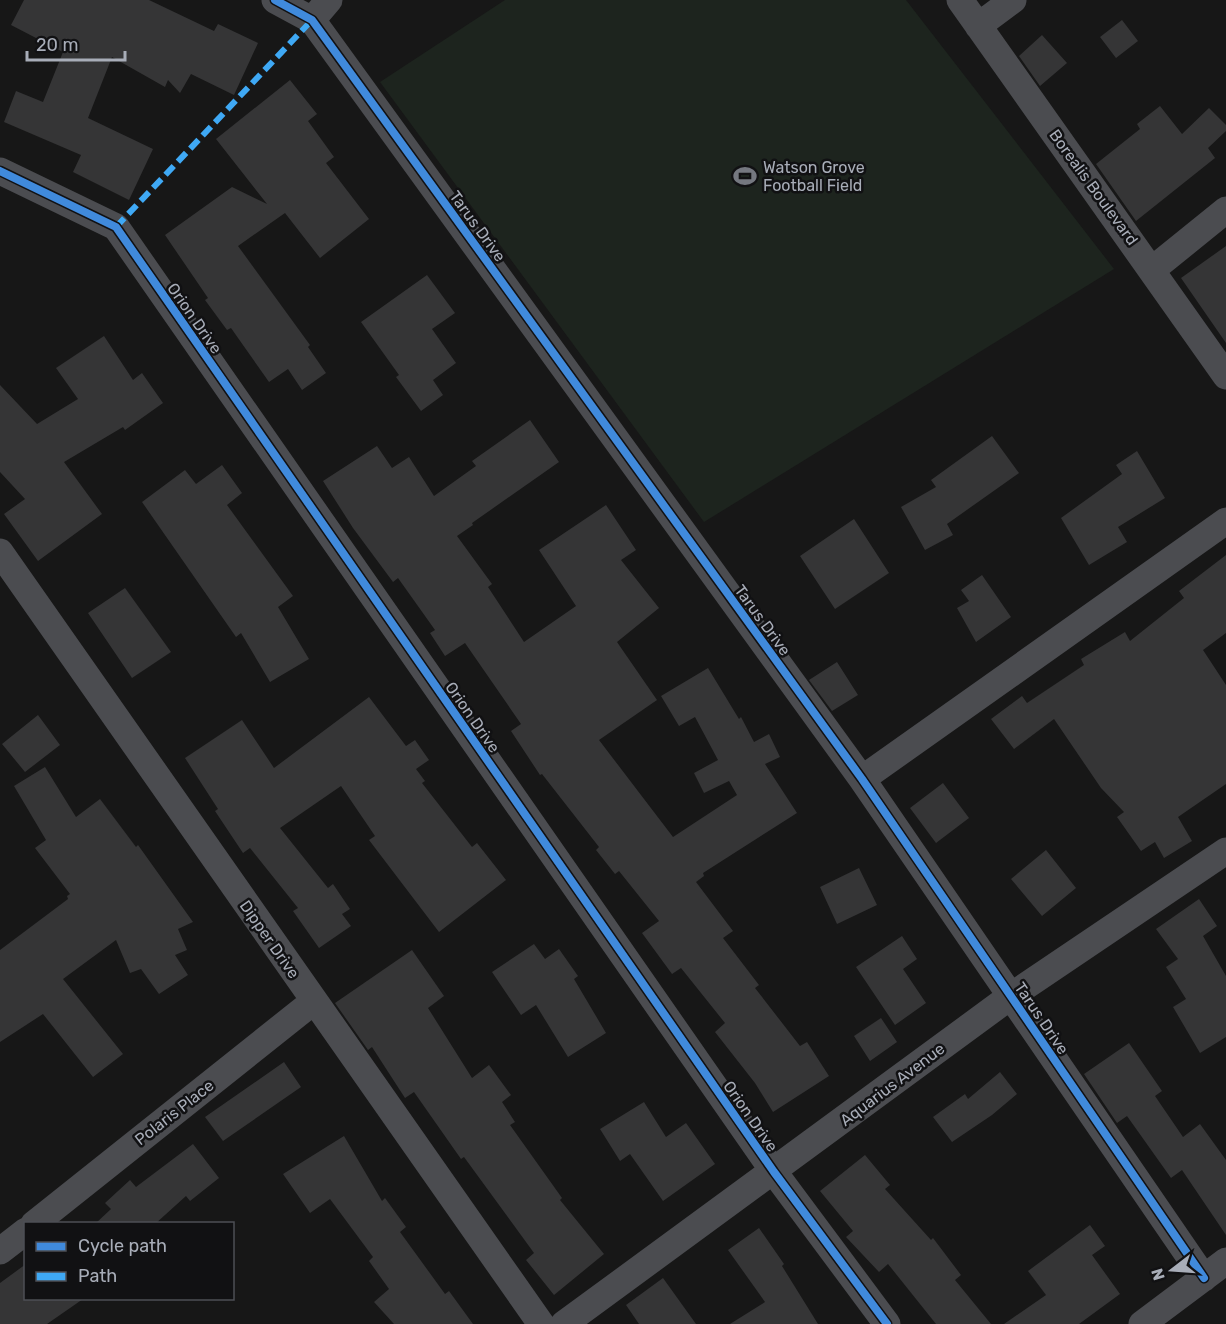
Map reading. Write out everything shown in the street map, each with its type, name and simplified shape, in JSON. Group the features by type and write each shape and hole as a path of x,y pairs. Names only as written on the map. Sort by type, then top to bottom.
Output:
{"street":[{"name":"Tarus Drive","path":"275,0 312,21 861,779 1204,1278"},
{"path":"312,21 329,0"},
{"name":"Borealis Boulevard","path":"960,0 1153,269 1226,376"},
{"path":"978,26 1013,0"},
{"name":"Orion Drive","path":"0,171 116,227 774,1172 887,1324"},
{"path":"1153,269 1226,210"},
{"path":"861,779 1226,521"},
{"name":"Dipper Drive","path":"0,552 542,1324"},
{"name":"Aquarius Avenue","path":"564,1324 1011,996 1224,857"},
{"name":"Polaris Place","path":"37,1222 314,1001"},
{"path":"0,1251 24,1233"},
{"path":"1142,1324 1226,1261"}],"shaded area":[{"name":"Watson Grove Football Field","path":"505,0 906,0 1114,269 704,522 380,82"}],"building":[{"path":"24,0 149,0 214,31 218,24 258,43 234,95 191,74 180,93 168,80 165,87 112,57 88,118 153,149 129,200 73,172 81,155 4,122 16,91 43,102 63,52 11,25"},
{"path":"1122,20 1138,41 1116,58 1100,37"},
{"path":"1042,35 1067,63 1040,86 1019,56"},
{"path":"290,80 317,114 308,121 334,157 326,163 369,219 320,258 285,213 238,246 310,345 308,347 326,373 302,390 288,369 269,382 231,328 227,330 205,300 208,298 165,235 232,187 267,204 216,139"},
{"path":"1160,106 1182,134 1209,108 1226,125 1226,131 1208,148 1215,158 1136,221 1096,164 1140,129 1137,124"},
{"path":"1226,246 1226,343 1181,278"},
{"path":"427,275 455,313 432,329 456,363 433,380 443,395 421,411 396,377 399,375 361,322"},
{"path":"104,336 133,380 142,373 163,403 125,430 123,427 64,462 102,514 38,561 4,514 25,499 0,472 0,385 37,424 78,399 56,368"},
{"path":"530,420 559,462 457,536 492,584 488,587 524,642 576,606 539,550 606,505 636,550 621,560 659,608 617,642 657,700 599,740 673,837 737,795 729,781 704,793 694,773 718,760 695,717 679,726 661,696 708,668 739,719 741,717 754,742 769,734 780,757 765,764 797,813 703,873 704,876 696,882 733,931 723,938 759,985 755,988 800,1046 807,1042 829,1076 773,1112 755,1083 715,1032 725,1023 681,968 672,974 642,933 659,921 619,871 615,874 596,850 599,847 542,774 540,775 511,731 521,724 465,643 445,656 430,633 435,630 398,578 393,582 353,528 323,481 377,446 392,468 409,457 434,496 476,466 472,461"},
{"path":"992,436 1019,473 947,524 953,535 925,550 901,507 936,487 931,480"},
{"path":"1137,451 1165,498 1118,527 1127,542 1089,565 1061,518 1122,474 1116,465"},
{"path":"222,465 242,493 227,505 293,596 278,607 309,659 270,682 241,633 236,637 142,502 185,470 196,484"},
{"path":"854,519 889,573 835,609 800,556"},
{"path":"1226,555 1226,633 1203,650 1226,685 1226,784 1178,817 1192,841 1164,858 1155,842 1141,851 1117,817 1124,812 1101,788 1054,719 1014,749 991,719 1022,696 1027,703 1084,665 1081,659 1125,632 1130,641 1184,598 1179,591"},
{"path":"982,575 1011,617 976,642 957,608 969,601 961,590"},
{"path":"125,588 171,652 132,678 88,613"},
{"path":"837,662 858,695 832,711 809,680"},
{"path":"369,697 406,746 415,740 429,760 416,769 425,781 422,783 472,847 477,843 506,880 439,932 369,840 375,836 341,786 280,828 328,888 333,884 350,909 342,914 351,926 319,948 293,911 298,908 250,848 243,853 215,811 218,809 185,758 242,720 274,768"},
{"path":"38,715 60,745 25,772 2,744"},
{"path":"45,767 76,817 100,799 136,847 138,845 193,922 178,929 187,950 175,955 188,975 159,994 141,969 130,973 116,940 63,979 123,1054 93,1077 43,1014 0,1042 0,950 68,899 67,896 70,894 35,848 46,840 14,786"},
{"path":"943,783 969,818 936,843 910,808"},
{"path":"1046,850 1076,888 1042,916 1011,879"},
{"path":"859,868 877,905 837,924 820,887"},
{"path":"1199,899 1217,926 1203,936 1226,976 1226,1037 1200,1053 1173,1007 1186,999 1166,967 1178,959 1156,929"},
{"path":"902,936 917,959 903,969 926,1003 895,1025 856,967"},
{"path":"534,944 545,959 559,949 578,976 574,979 606,1033 568,1057 536,1005 521,1015 492,972"},
{"path":"412,950 444,996 428,1008 472,1078 489,1065 511,1095 502,1102 515,1122 510,1125 562,1198 560,1200 604,1254 554,1295 526,1260 534,1253 464,1157 461,1159 414,1092 405,1098 372,1047 368,1050 335,1003"},
{"path":"881,1018 897,1042 870,1061 854,1036"},
{"path":"1129,1043 1162,1091 1155,1096 1183,1137 1200,1124 1226,1160 1226,1235 1182,1170 1171,1178 1127,1116 1117,1123 1084,1074"},
{"path":"284,1062 301,1087 223,1141 205,1117"},
{"path":"1000,1072 1017,1094 992,1115 952,1142 933,1117 965,1094 968,1099"},
{"path":"644,1102 666,1137 686,1123 715,1164 663,1201 630,1154 620,1161 600,1129"},
{"path":"344,1136 382,1201 385,1198 406,1227 400,1232 445,1294 449,1291 473,1324 394,1324 374,1302 389,1289 369,1261 373,1257 330,1199 310,1213 283,1174"},
{"path":"193,1144 219,1178 190,1201 186,1196 157,1222 97,1222 111,1209 105,1203 130,1180 136,1187"},
{"path":"865,1155 890,1185 885,1189 931,1240 933,1238 961,1275 955,1280 991,1324 936,1324 888,1264 879,1272 846,1237 853,1231 820,1191"},
{"path":"1090,1225 1105,1246 1092,1255 1120,1294 1079,1324 1004,1324 1046,1295 1028,1271"},
{"path":"759,1228 784,1264 782,1266 818,1324 730,1324 765,1302 728,1250"},
{"path":"24,1265 24,1300 82,1300 47,1324 0,1324 0,1283"},
{"path":"663,1278 696,1324 639,1324 626,1305"}],"marked path":[{"path":"116,227 312,20"}],"cycle path":[{"path":"275,0 312,20 862,779 1204,1278"},
{"path":"0,171 116,227 774,1172 887,1324"}],"place":[{"name":"Watson Grove Football Field","path":"745,176"}]}
